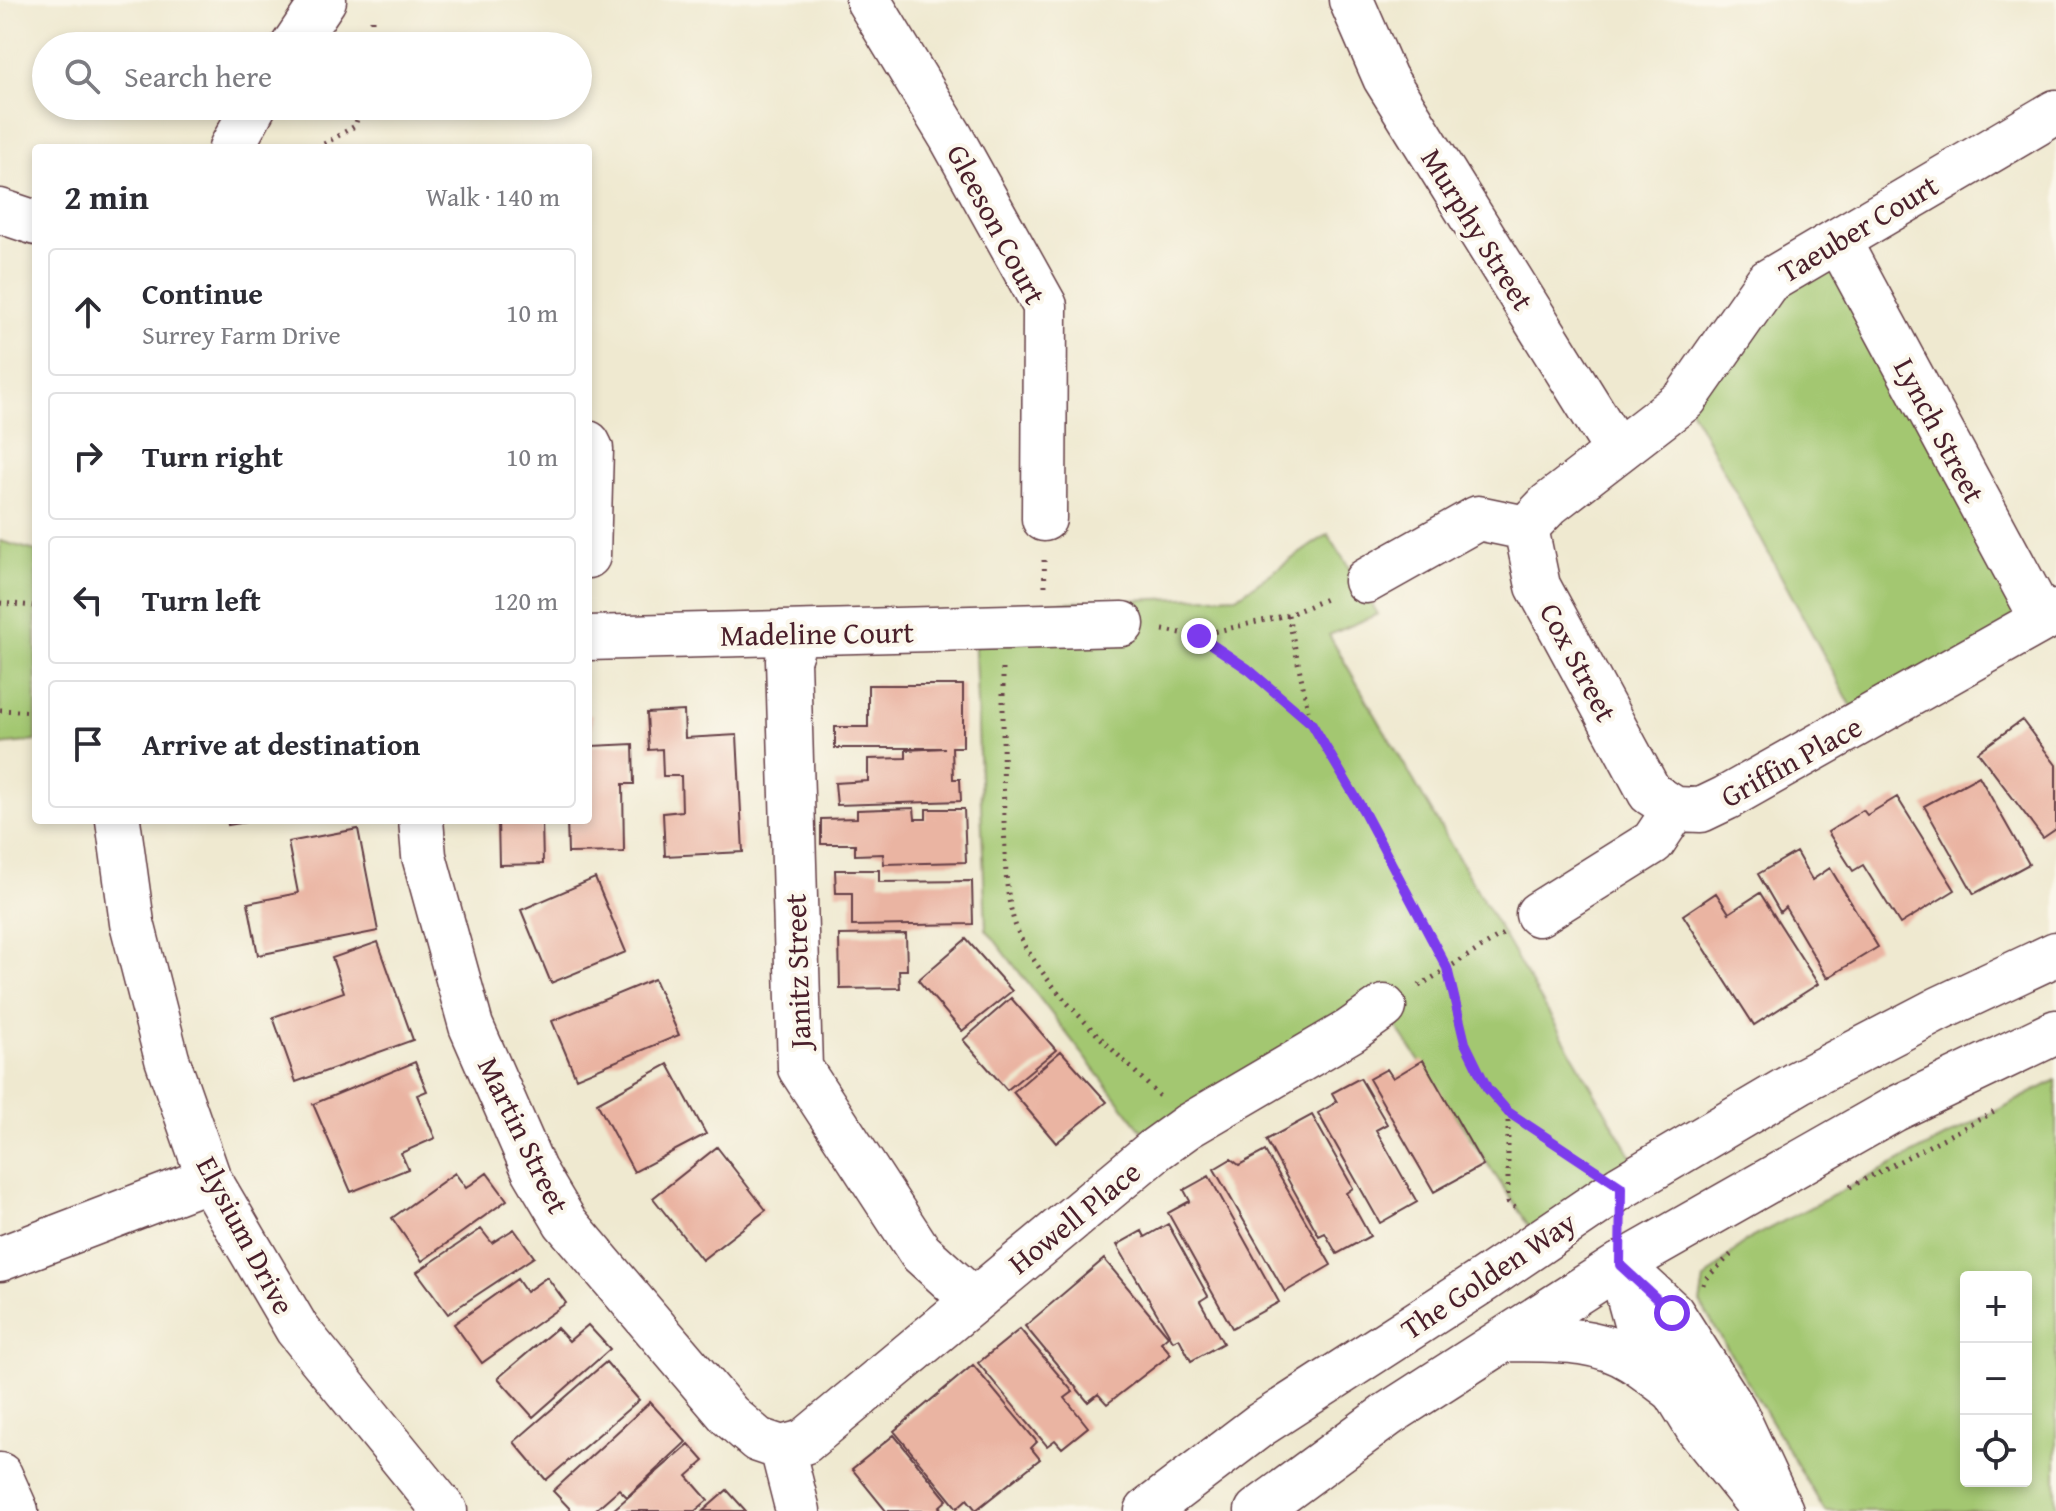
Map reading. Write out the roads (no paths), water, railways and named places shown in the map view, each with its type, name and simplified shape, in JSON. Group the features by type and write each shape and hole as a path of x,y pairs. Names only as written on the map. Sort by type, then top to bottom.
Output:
{"street":[{"path":"302,32 324,0"},
{"name":"Gleeson Court","path":"868,0 951,137 1045,306 1044,519"},
{"name":"Murphy Street","path":"1351,0 1385,78 1617,451"},
{"name":"Taeuber Court","path":"1538,516 1685,399 1767,282 2056,112"},
{"path":"233,144 246,120"},
{"path":"0,211 32,222"},
{"name":"Lynch Street","path":"1838,240 2049,616"},
{"path":"1366,581 1478,518 1538,516"},
{"name":"Cox Street","path":"1538,516 1538,586 1650,793 1675,809"},
{"name":"Griffin Place","path":"1675,809 1701,810 1726,798 2049,616"},
{"name":"Madeline Court","path":"592,638 797,633 1031,619 1122,624"},
{"name":"Janitz Street","path":"797,633 788,660 800,1068 920,1252 973,1300"},
{"path":"1538,914 1653,842 1675,809"},
{"name":"Elysium Drive","path":"119,824 136,938 167,1059 209,1179 297,1329 445,1511"},
{"name":"Martin Street","path":"421,824 424,856 471,1026 534,1170 565,1222 729,1415 758,1440 782,1448"},
{"name":"The Golden Way","path":"1147,1511 1260,1425 1621,1187 1799,1082 1939,1009 2056,954"},
{"name":"Howell Place","path":"782,1448 804,1442 1188,1126 1350,1031 1384,1007"},
{"name":"The Golden Way","path":"1257,1511 1390,1413 1620,1265 1893,1110 2056,1032"},
{"path":"0,1259 209,1179"},
{"path":"1621,1187 1620,1265 1638,1331 1698,1429 1764,1511"},
{"path":"1484,1280 1620,1265 1672,1313 1734,1410 1781,1511"},
{"path":"1506,1339 1576,1341 1605,1347 1634,1361 1675,1391"},
{"path":"782,1448 798,1511"},
{"path":"0,1475 16,1511"}]}
